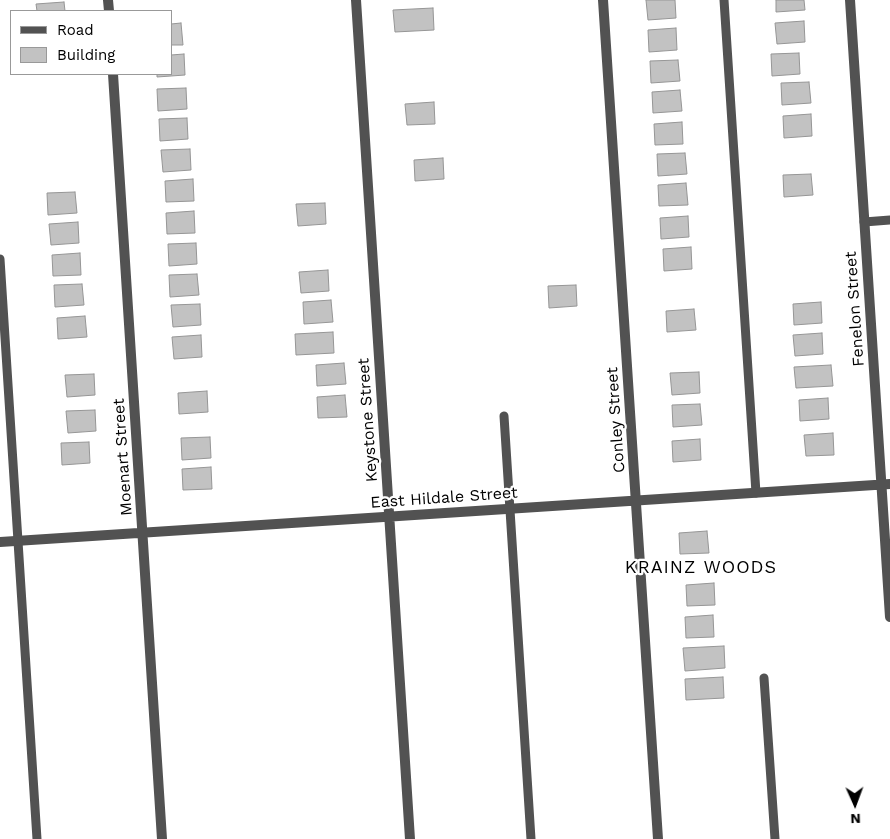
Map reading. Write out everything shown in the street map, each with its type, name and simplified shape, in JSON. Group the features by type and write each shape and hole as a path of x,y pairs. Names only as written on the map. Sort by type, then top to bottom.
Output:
{"street":[{"name":"Keystone Street","path":"356,0 410,839"},
{"name":"Conley Street","path":"603,0 658,839"},
{"name":"Fenelon Street","path":"850,0 864,222 886,484 890,617"},
{"name":"Moenart Street","path":"113,75 162,839"},
{"name":"East Hildale Street","path":"0,542 886,484"}],"lane":[{"path":"724,0 756,493"},
{"path":"864,222 890,220"},
{"path":"0,259 37,839"},
{"path":"504,416 530,839"},
{"path":"764,678 775,839"}],"building":[{"path":"646,0 675,0 676,18 648,20"},
{"path":"776,0 804,0 805,10 776,12"},
{"path":"64,2 65,10 37,10 36,4"},
{"path":"433,8 434,30 395,32 393,10"},
{"path":"804,21 805,42 777,44 775,23"},
{"path":"181,23 183,45 172,45 172,24"},
{"path":"676,28 677,50 649,52 648,30"},
{"path":"799,53 800,74 772,76 771,54"},
{"path":"184,54 185,75 157,77 157,75 172,75 172,55"},
{"path":"678,60 680,81 651,83 650,61"},
{"path":"809,82 811,103 782,105 781,83"},
{"path":"186,88 187,109 158,111 157,89"},
{"path":"680,90 682,111 653,113 652,92"},
{"path":"434,102 435,124 407,125 405,104"},
{"path":"811,114 812,136 784,138 783,116"},
{"path":"187,118 188,139 160,141 159,119"},
{"path":"682,122 683,144 655,145 654,124"},
{"path":"190,149 191,170 163,172 161,150"},
{"path":"685,153 687,174 658,176 657,154"},
{"path":"443,158 444,179 415,181 414,160"},
{"path":"811,174 813,195 784,197 783,175"},
{"path":"193,179 194,201 166,202 165,181"},
{"path":"686,183 688,205 659,206 658,185"},
{"path":"75,192 77,213 48,215 47,193"},
{"path":"325,203 326,224 298,226 296,204"},
{"path":"194,211 195,233 167,234 166,213"},
{"path":"688,216 689,237 661,239 660,218"},
{"path":"78,222 79,243 51,245 49,224"},
{"path":"196,243 197,264 169,266 168,244"},
{"path":"691,247 692,269 664,271 663,249"},
{"path":"80,253 81,275 53,276 52,255"},
{"path":"328,270 329,291 301,293 299,272"},
{"path":"197,274 199,295 170,297 169,275"},
{"path":"82,284 84,305 55,307 54,285"},
{"path":"576,285 577,306 549,308 548,286"},
{"path":"331,300 333,322 304,324 303,302"},
{"path":"821,302 822,323 794,325 793,304"},
{"path":"200,304 201,325 173,327 171,305"},
{"path":"694,309 696,330 667,332 666,311"},
{"path":"85,316 87,337 58,339 57,318"},
{"path":"333,332 334,353 296,355 295,334"},
{"path":"822,333 823,354 795,356 793,335"},
{"path":"201,335 202,357 174,359 172,337"},
{"path":"344,363 346,384 317,386 316,365"},
{"path":"831,365 833,386 796,388 794,367"},
{"path":"699,372 700,393 672,395 670,373"},
{"path":"94,374 95,395 67,397 65,375"},
{"path":"207,391 208,412 179,414 178,393"},
{"path":"345,395 347,417 318,418 317,397"},
{"path":"828,398 829,419 800,421 799,400"},
{"path":"700,404 702,425 673,427 672,405"},
{"path":"95,410 96,431 68,433 66,411"},
{"path":"833,433 834,455 806,456 804,435"},
{"path":"210,437 211,458 182,460 181,438"},
{"path":"700,439 701,460 673,462 672,441"},
{"path":"89,442 90,463 62,465 61,443"},
{"path":"211,467 212,489 183,490 182,469"},
{"path":"707,531 709,553 680,554 679,533"},
{"path":"714,583 715,605 687,606 686,585"},
{"path":"713,615 714,637 686,638 685,617"},
{"path":"724,646 725,668 685,671 683,648"},
{"path":"723,677 724,698 686,700 685,679"}],"district":[{"name":"KRAINZ WOODS","path":"701,568"}]}
